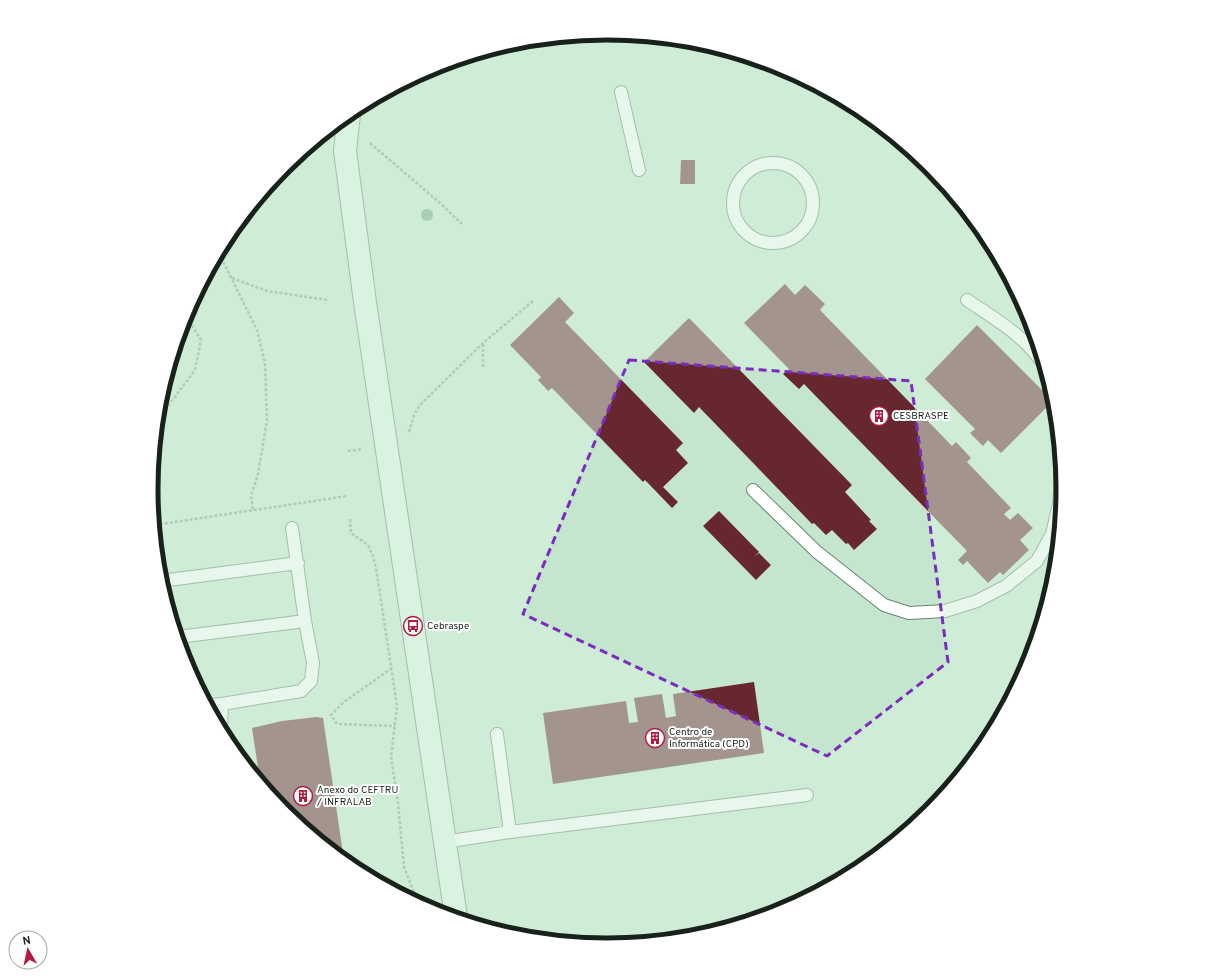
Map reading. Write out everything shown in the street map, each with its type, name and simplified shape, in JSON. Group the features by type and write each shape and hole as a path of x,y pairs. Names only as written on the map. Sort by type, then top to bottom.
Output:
{"street":[{"path":"343,126 345,151 365,302 455,911"}],"lane":[{"path":"621,92 638,170"},
{"path":"776,163 789,166 800,173 809,183 814,196 814,210 809,222 801,233 790,240 777,244 764,243 751,237 741,228 734,217 732,203 734,190 741,178 751,169 763,164 776,163"},
{"path":"967,300 1013,331 1036,355"},
{"path":"752,490 817,552 884,605 909,612 945,611 977,601 1006,586 1037,561 1052,534 1056,517"},
{"path":"214,705 301,692 311,682 313,662 305,621 292,528"},
{"path":"168,580 298,563"},
{"path":"183,636 305,621"},
{"path":"221,717 222,704"},
{"path":"497,734 510,832"},
{"path":"444,842 510,832 807,795"}],"path":[{"path":"346,124 423,188 462,224"},
{"path":"222,259 257,330 265,363 267,420 258,474 251,496 253,510"},
{"path":"232,278 267,291 328,300"},
{"path":"348,451 404,444 408,440 409,430 414,415 420,405 483,343 533,301"},
{"path":"166,408 195,370 201,340 191,323"},
{"path":"483,343 483,367"},
{"path":"160,524 347,496"},
{"path":"350,519 351,534 368,545 376,568 397,706 391,757 398,803 404,868 415,895"},
{"path":"392,668 344,702 331,715 337,724 395,726"}],"highlighted area":[{"path":"629,360 911,381 948,662 827,756 523,614"}],"shaded area":[{"path":"608,40 666,44 724,55 752,64 806,86 832,100 881,133 904,151 945,193 964,216 996,264 1010,290 1033,345 1041,373 1053,430 1056,460 1056,518 1053,548 1048,577 1033,633 1010,688 996,714 964,762 945,785 904,827 881,845 832,878 806,892 779,904 724,923 666,934 637,937 578,937 549,934 491,923 463,914 409,892 383,878 334,845 311,827 270,785 251,762 234,738 205,688 182,633 174,605 162,548 159,518 158,489 162,430 167,401 182,345 205,290 219,264 251,216 270,193 311,151 334,133 383,100 409,86 436,74 491,55 549,44 578,41"}],"building":[{"path":"681,160 695,160 695,184 680,184"},
{"name":"CESBRASPE","path":"785,284 795,295 805,285 825,304 820,310 952,446 956,442 971,458 967,462 1011,508 1004,514 1010,520 1018,513 1033,528 1020,540 1029,550 1003,575 1000,572 988,583 967,561 963,565 958,560 967,551 804,384 799,389 783,374 789,369 744,323"},
{"path":"559,297 574,313 565,322 683,443 676,450 688,463 663,487 678,502 672,508 645,480 643,482 552,388 548,391 538,380 541,377 510,345"},
{"path":"689,318 852,485 845,492 871,520 869,521 877,529 854,550 832,530 826,535 814,523 812,524 699,407 694,413 644,362"},
{"path":"977,325 1046,394 1049,405 1001,453 988,440 983,446 970,433 975,429 925,379"},
{"path":"719,511 759,552 754,557 759,553 771,565 756,580 703,526"},
{"name":"Centro de Informática (CPD)","path":"754,682 764,753 553,784 543,713 626,701 629,723 638,722 634,698 662,694 666,718 676,716 673,694"},
{"name":"Anexo do CEFTRU / INFRALAB","path":"317,717 323,718 343,851 311,827 259,771 252,728 282,721"}],"place":[{"name":"CESBRASPE","path":"879,416"},
{"name":"Cebraspe","path":"413,626"},
{"name":"Centro de Informática (CPD)","path":"655,738"},
{"name":"Anexo do CEFTRU / INFRALAB","path":"303,796"}]}
